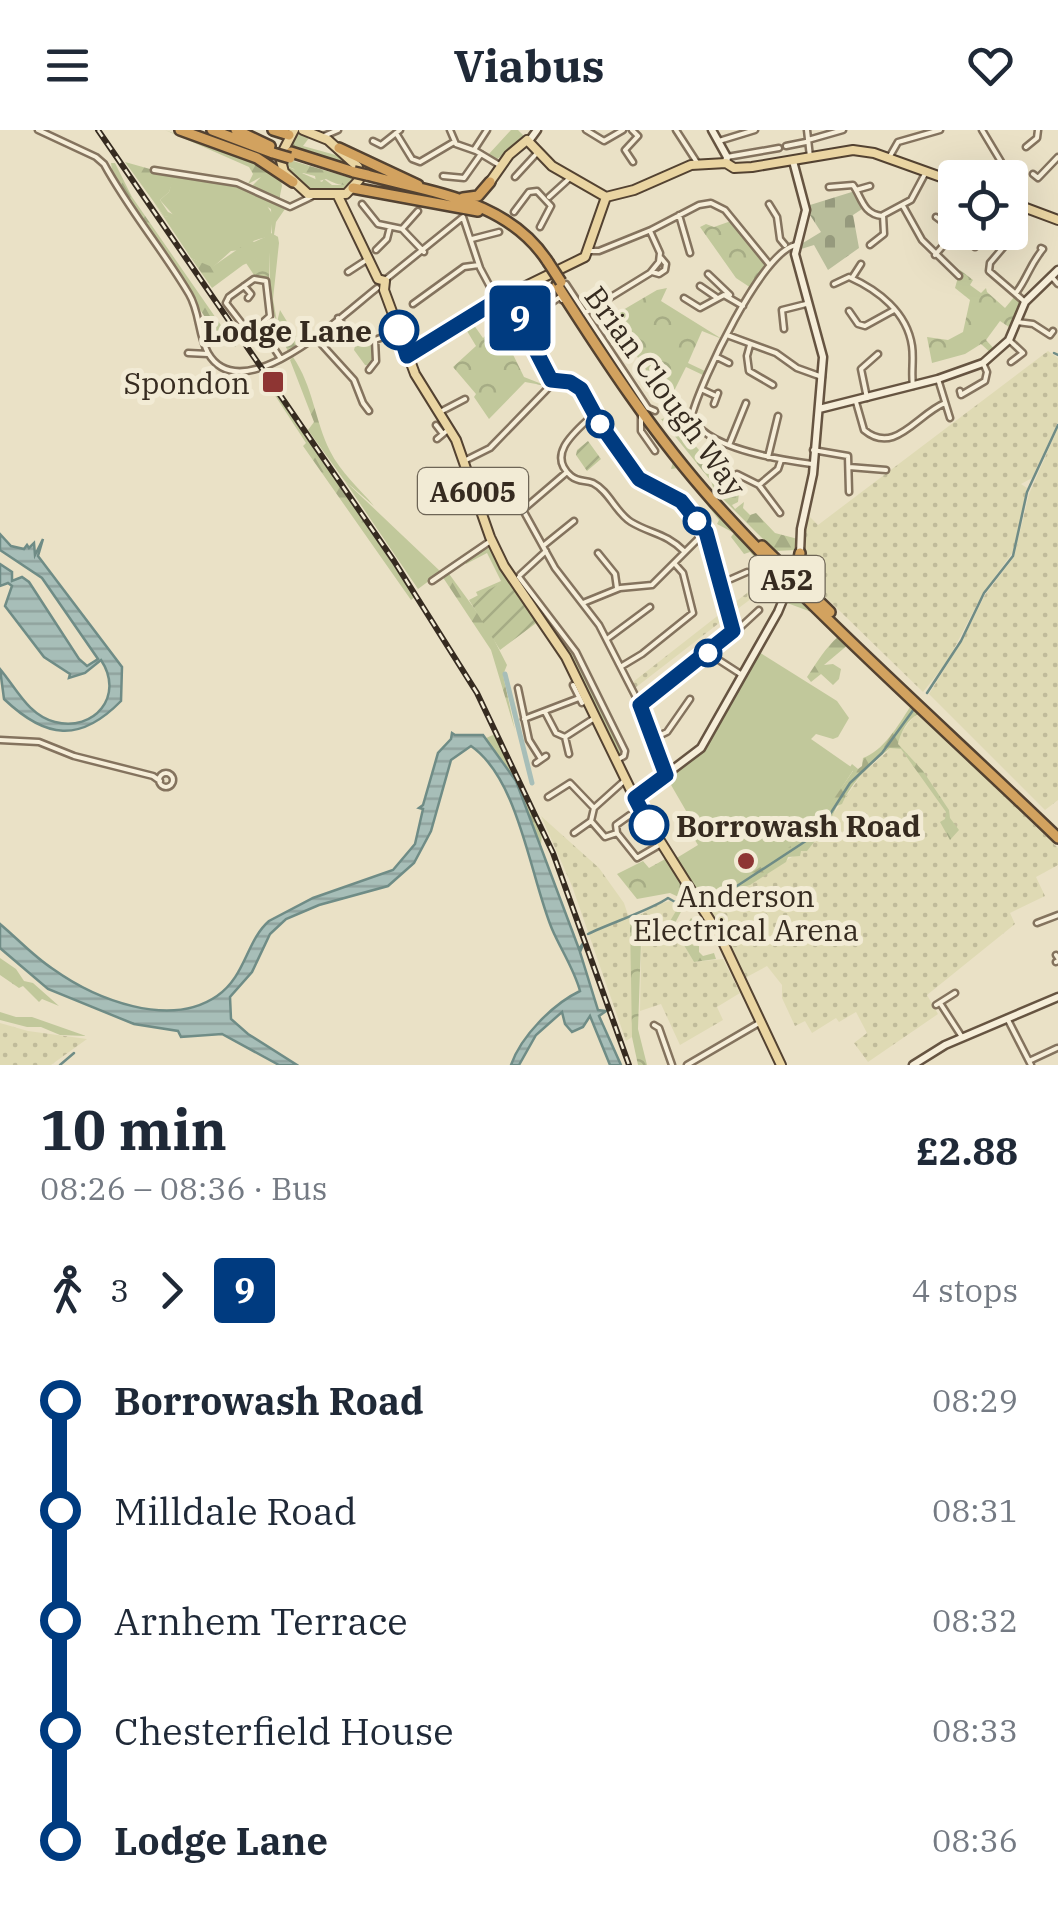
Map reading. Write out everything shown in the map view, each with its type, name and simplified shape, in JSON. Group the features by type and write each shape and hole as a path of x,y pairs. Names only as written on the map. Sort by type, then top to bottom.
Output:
{"highway":[{"path":"180,130 257,158 296,186"},
{"path":"236,130 272,149"},
{"path":"273,130 299,131"},
{"name":"Brian Clough Way","path":"216,131 290,155 352,182 366,178 436,193 510,221 530,239 611,369 714,502 790,582 1058,835"},
{"path":"336,139 436,193"},
{"name":"Brian Clough Way","path":"366,178 478,212 518,233 546,263"},
{"path":"352,182 478,212"},
{"path":"450,197 476,197 490,182"},
{"name":"Brian Clough Way","path":"560,288 650,416 717,498 1058,835"},
{"path":"771,554 789,565 799,555"},
{"path":"799,555 799,576 824,605"}],"main road":[{"path":"299,131 336,139 360,170 338,196 316,195 296,186 279,161 299,131"},
{"path":"490,182 511,153 529,141 550,165 606,197 698,164 726,160 742,168 856,150 938,176"},
{"path":"345,207 352,182"},
{"name":"A6005","path":"338,196 381,284 407,356 464,461 492,540 557,642 635,798 721,938 781,1065"},
{"path":"407,356 499,299 582,259 589,251 606,197"},
{"path":"1028,210 1058,220"}],"street":[{"path":"38,130 104,164 190,295 208,354"},
{"path":"450,130 454,142 501,166"},
{"path":"474,150 487,130"},
{"path":"529,141 538,130"},
{"path":"586,130 602,141 623,130"},
{"path":"632,130 644,142"},
{"path":"676,130 698,164"},
{"path":"712,130 726,160 779,148"},
{"path":"719,141 756,130"},
{"path":"807,130 810,158"},
{"path":"786,146 842,130"},
{"path":"889,158 896,142 940,130"},
{"path":"982,130 1000,160"},
{"path":"1027,147 1038,130"},
{"path":"374,141 381,145 398,131 412,159 420,162 454,142"},
{"path":"634,162 625,148 638,136"},
{"path":"515,177 538,152"},
{"path":"445,176 464,178 481,154"},
{"path":"1033,174 1038,178 1058,156"},
{"path":"793,161 806,212 796,258 822,352 813,464 799,555"},
{"path":"154,170 220,179 256,189 286,206 316,195"},
{"path":"882,216 914,196 926,172"},
{"path":"547,199 571,177"},
{"path":"833,188 850,184 867,210 882,216"},
{"path":"296,186 300,204"},
{"path":"856,190 870,186"},
{"path":"516,211 532,190 547,199 552,208 540,225"},
{"path":"362,204 378,224 402,229 424,252"},
{"path":"589,251 598,252 650,231 701,204 721,207 769,264"},
{"path":"769,204 786,247"},
{"path":"903,206 920,238 960,276"},
{"path":"402,229 418,212"},
{"path":"679,215 690,250"},
{"path":"871,242 885,232 882,216"},
{"path":"188,354 208,354 230,370 255,372 314,336 424,252 458,219 465,218 479,266 499,299 522,322 554,382"},
{"path":"376,250 387,239 390,227"},
{"path":"650,231 666,269 662,274 652,272"},
{"path":"472,240 499,232"},
{"path":"692,415 743,306 769,264 786,247 796,245"},
{"path":"1016,293 1026,280 1026,269 1042,248"},
{"path":"935,255 940,250"},
{"path":"1002,250 989,269 1025,302"},
{"path":"584,313 652,272 660,257"},
{"path":"348,272 368,259"},
{"path":"413,304 464,267 479,266"},
{"path":"852,278 861,266"},
{"path":"819,409 938,380 983,363 1009,340 1025,302 1058,270"},
{"path":"708,274 743,306"},
{"path":"1050,276 1058,284"},
{"path":"834,284 845,277 852,278 876,291 894,310 910,340 913,386"},
{"path":"256,279 266,281 270,316 248,334 226,304 244,286 256,279"},
{"path":"244,286 250,296 260,293"},
{"path":"700,286 716,298"},
{"path":"522,322 560,288"},
{"path":"560,288 584,313 648,408 655,411"},
{"path":"560,288 642,417 640,425 655,451"},
{"path":"684,298 700,308 724,295 732,298"},
{"path":"780,300 784,328"},
{"path":"782,310 810,302"},
{"path":"852,313 858,324 865,326 894,310"},
{"path":"338,318 355,339"},
{"path":"1017,322 1035,324 1050,334 1053,331"},
{"path":"260,327 281,359"},
{"path":"369,370 376,360 375,340 399,331"},
{"path":"728,335 776,352 797,368 822,377"},
{"path":"314,336 354,380 369,411"},
{"path":"1009,340 1023,352 1011,362"},
{"path":"750,345 749,371 773,385"},
{"path":"867,398 861,369 878,354"},
{"path":"716,357 730,362"},
{"path":"960,391 961,395 985,380 983,363"},
{"path":"938,380 950,418"},
{"path":"464,461 490,448 554,382 567,381 577,386 639,479 681,501 706,532 722,582 732,634"},
{"path":"701,390 717,395 714,404"},
{"path":"440,412 465,399"},
{"path":"856,401 864,430 883,440 895,438 925,413 945,403"},
{"path":"729,444 746,403"},
{"path":"677,409 692,415 700,429 729,444 781,460 813,464"},
{"path":"595,414 568,438 562,454 567,472 596,486 629,521 666,536 685,552"},
{"path":"768,456 778,416"},
{"path":"436,425 447,431 437,438"},
{"path":"814,450 844,453 850,459 849,492"},
{"path":"759,485 778,469 781,460"},
{"path":"850,467 886,470"},
{"path":"523,509 567,472"},
{"path":"736,474 759,485 780,513"},
{"path":"504,475 501,478 544,549 608,639 640,705 666,775"},
{"path":"574,521 516,579 576,652 625,751 617,760"},
{"path":"583,603 618,588 650,586 706,532"},
{"path":"432,581 492,540"},
{"path":"598,553 615,574 618,588"},
{"path":"622,666 693,613 683,573 674,562"},
{"path":"722,582 747,572"},
{"path":"635,798 702,748 790,582"},
{"path":"608,639 650,607"},
{"path":"640,705 759,610"},
{"path":"731,622 740,625"},
{"path":"708,653 742,676"},
{"path":"524,719 581,700 573,685"},
{"path":"521,691 524,719 532,746 541,759"},
{"path":"652,739 667,732 690,698"},
{"path":"545,712 556,732 565,737 570,751"},
{"path":"565,737 596,717"},
{"path":"0,740 39,742 74,756 161,778"},
{"path":"574,833 590,821 594,808 626,780"},
{"path":"548,797 570,783 594,808"},
{"path":"630,815 616,825 616,833 636,858 661,844"},
{"path":"590,821 605,837 616,833"},
{"path":"1038,923 1058,916"},
{"path":"955,994 938,1004 962,1038"},
{"path":"913,1065 962,1038 1058,997"},
{"path":"1007,1018 1030,1063 1057,1048"},
{"path":"687,1065 759,1023"},
{"path":"654,1024 672,1065"}],"shaded area":[{"path":"1048,351 1058,358 1058,422 1032,478 1021,484 1027,488 1013,552 983,593 947,662 923,692 806,578 803,536 808,515 818,525"},
{"path":"1058,428 1058,800 1045,810 929,694 985,595 1014,557 1029,494"},
{"path":"773,573 775,581 732,613 730,606"},
{"path":"725,610 727,617 635,688 633,682"},
{"path":"917,712 1058,848 1058,865 1036,877 1045,896 1010,913 1015,924 927,995 938,1014 868,1062 854,1043 867,1033 856,1012 839,1022 836,1018 812,1033 805,1021 795,1026 782,998 782,985 767,966 743,979 702,901 743,887 810,846 863,773 887,752"},
{"path":"541,816 599,868 624,903 632,927 633,971 632,1037 626,1041 572,886"},
{"path":"670,901 680,906 664,933 679,937 694,962 723,959 740,993 717,1007 723,1020 680,1045 661,1004 640,1011 642,914 654,905"},
{"path":"0,1023 87,1039 51,1065 0,1065"}],"green space":[{"path":"165,130 212,148 214,145 232,151 273,171 280,176 279,200 252,186 261,177 248,184 253,174 249,167"},
{"path":"511,130 518,130 525,137 496,160 488,155"},
{"path":"299,134 309,138 303,146 343,157 355,169 287,146"},
{"path":"283,158 354,179 351,185 326,179 316,182 315,176 297,176 294,169 284,165"},
{"path":"125,162 175,176 169,192 160,200 176,219 164,216"},
{"path":"111,163 115,163 132,197 236,347 218,337 113,177"},
{"path":"284,165 332,185 351,185 343,191 325,193 307,186"},
{"path":"174,175 243,188 261,197 273,215 271,233 278,237 258,239 231,251 212,268 191,258 153,201 164,216 176,218 160,200 169,192"},
{"path":"250,191 285,209 276,222 274,235 279,243 273,299 277,322 280,310 300,343 288,351 278,327 272,304 270,253 243,265 212,288 191,258 212,267 251,240 272,234 271,209 262,204 260,197 250,195"},
{"path":"855,191 862,209 853,215 859,248 828,270 814,245 798,250 798,246 821,232 808,212 810,205"},
{"path":"731,221 765,264 751,288 736,278 700,227"},
{"path":"270,252 269,278 256,278 246,263"},
{"path":"960,270 973,280 970,285 981,293 986,288 1005,308 1015,296 1021,303 1012,329 1000,321 986,340 996,351 992,354 981,344 965,354 932,363 927,337 948,340 963,332 970,300 955,288"},
{"path":"667,288 661,301 722,339 702,331 688,363 707,372 705,376 686,367 674,391 670,388 664,397 611,317"},
{"path":"512,312 519,322 502,332 524,377 547,386 525,382 489,419 474,397 476,394 453,367 476,346 464,326 471,321 483,338"},
{"path":"357,339 373,340 375,360 371,366 365,365 354,350"},
{"path":"293,357 330,451 374,506 344,480 308,430 314,422 290,360"},
{"path":"263,377 415,597 411,600 303,446 306,443"},
{"path":"661,419 678,426 729,489 739,493 738,502 732,505 735,509 744,502 743,508 750,515 756,513 775,533 798,539 796,550 775,551 714,490"},
{"path":"650,429 776,573 779,606 764,591 774,583 772,571 750,552 744,554 731,537 734,533 717,524 719,520 678,468 671,469 673,462"},
{"path":"588,441 601,459 587,471 576,455"},
{"path":"344,480 441,572 418,589"},
{"path":"490,545 508,580 478,596 476,592 501,581 487,553 466,564 465,561"},
{"path":"447,571 487,626 507,665 503,675 515,730 491,650 442,576"},
{"path":"509,579 539,621 500,650 469,600"},
{"path":"521,581 577,655 624,754 619,757 531,597 518,582"},
{"path":"786,600 816,609 979,769 918,714 905,727 898,744 923,771 949,810 959,830 950,840 940,822 946,812 901,749 890,748 856,781 807,851 788,857 750,885 701,899 750,874 814,830 819,831 815,826 853,771 852,764 858,769 862,766 863,758 883,744 910,707 849,644 824,665 833,664 841,669 833,685 821,674 811,682 807,677 839,636 817,614 787,603 783,606"},
{"path":"759,652 837,701 849,718 838,737 816,734 811,739 854,769 809,837 738,882 699,895 675,859 698,845 689,816 667,778 699,754"},
{"path":"478,697 542,832 541,845 512,774 484,739 495,734"},
{"path":"667,858 691,895 683,899 670,893 637,899 617,874 643,861 649,868"},
{"path":"691,895 695,901 683,908 674,925 684,928 691,918 701,926 690,942 699,945 703,956 714,953 716,959 694,962 679,937 663,933 683,899"},
{"path":"642,914 638,1029 647,1065 638,1065 632,1037 630,921"},
{"path":"0,958 59,1006 42,999 39,1002 23,986 19,988 0,975"},
{"path":"0,1012 32,1017 86,1036 60,1035 41,1027 0,1020"}],"water":[{"path":"0,534 11,546 24,549 34,543 35,555 43,539 38,556 122,667 121,701 91,724 63,731 49,728 34,722 4,699 0,669 37,714 69,724 82,722 102,708 109,686 101,660 85,673 69,678 70,674 44,657 5,606 12,586 0,586 0,564 12,572 12,581 22,577 29,582 79,659 87,666 98,659 42,578 0,550"},
{"path":"452,733 483,735 516,781 579,949 584,942 580,952 598,1010 606,1011 599,1016 621,1065 610,1065 590,1016 583,1027 572,1032 562,1012 536,1035 519,1065 511,1065 539,1022 580,991 544,907 512,804 487,761 471,746 451,760 431,831 414,863 388,886 319,905 286,919 270,934 252,972 230,997 231,1019 297,1065 279,1065 222,1034 181,1037 178,1031 134,1024 48,989 0,948 0,924 53,969 90,991 155,1010 198,1006 227,988 269,921 313,898 393,870 415,844 423,809 419,808 438,753"}],"waterway":[{"path":"1054,353 1058,355"},
{"path":"927,693 961,641 984,593 1013,556 1027,492 1058,425"},
{"path":"505,674 532,783"},
{"path":"701,897 737,886 818,833 850,783 882,753 914,709"},
{"path":"588,934 668,898 689,902"},
{"path":"60,1065 74,1053"}],"railway":[{"path":"98,130 394,561 477,693 553,853 629,1065"}],"bus line":[{"name":"9","path":"399,330 407,356 501,298 516,312 551,380 570,382 581,389 639,479 681,501 708,536 733,631 640,705 666,775 635,798 649,825"}],"place":[{"name":"Lodge Lane","path":"399,330"},
{"name":"Spondon","path":"273,382"},
{"name":"Borrowash Road","path":"649,825"},
{"name":"Anderson Electrical Arena","path":"746,861"}]}
